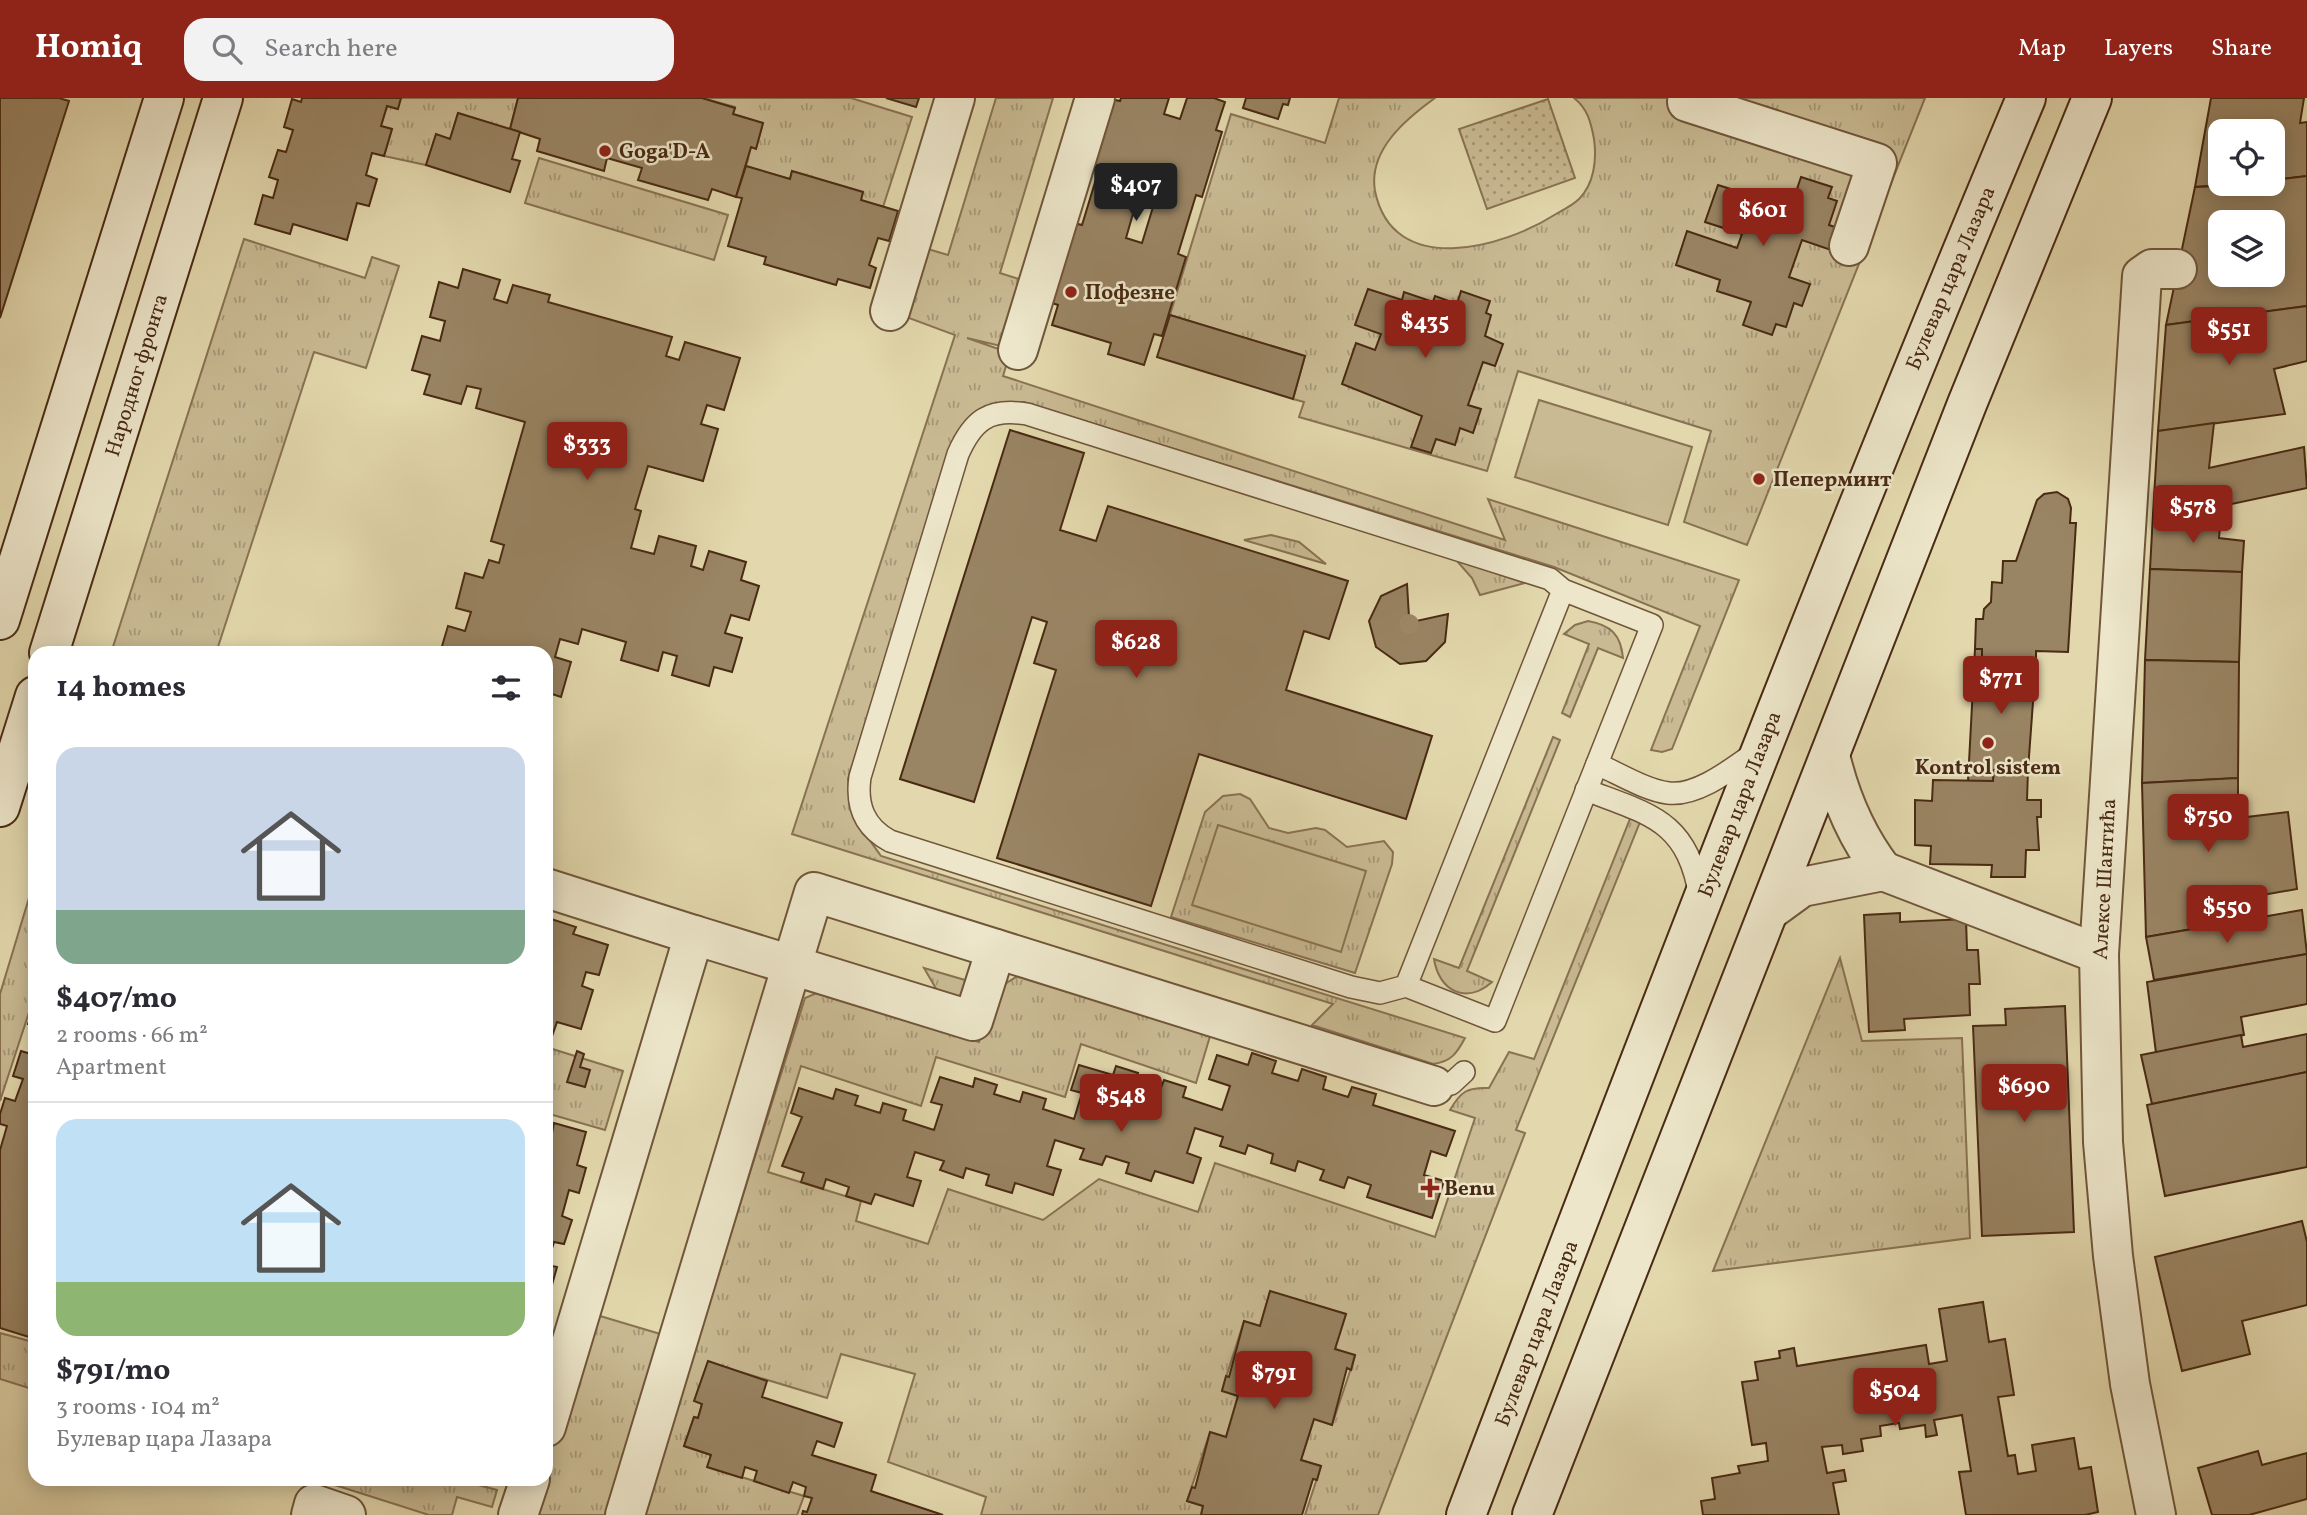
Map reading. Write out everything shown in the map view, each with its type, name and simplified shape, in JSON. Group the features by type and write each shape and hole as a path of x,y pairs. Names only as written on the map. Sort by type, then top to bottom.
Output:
{"street":[{"path":"0,620 164,98"},
{"name":"Народног фронта","path":"51,646 223,98"},
{"path":"890,311 956,98"},
{"path":"1018,350 1095,98"},
{"path":"1688,98 1687,102 1877,163 1849,246"},
{"name":"Булевар цара Лазара","path":"1466,1515 1760,749 1909,376 2026,98"},
{"path":"1532,1515 1967,404 2092,98"},
{"name":"Алексе Шантића","path":"2156,1515 2130,1384 2113,1256 2103,1142 2099,954 2142,276 2152,270 2177,269"},
{"path":"0,807 28,718"},
{"path":"1830,755 1839,793 1863,844 1883,871"},
{"path":"1769,911 1802,887 1883,871 2099,954"},
{"path":"553,890 973,1021 996,949"},
{"path":"625,1515 814,892 996,949 1449,1079"},
{"path":"553,1404 694,934"},
{"path":"518,1515 528,1486"},
{"path":"311,1515 314,1504 346,1515"}],"lane":[{"path":"996,413 1027,414 1550,579 1563,590 1652,625 1495,1021 1406,986 1380,993 1351,988 890,841 870,827 861,810 858,793 860,777 958,454 967,433 978,421 996,413"},
{"path":"1406,986 1563,590"},
{"path":"1597,764 1665,793 1680,793 1734,767 1760,749"},
{"path":"1586,790 1656,817 1667,825 1695,871 1700,902"}],"green space":[{"path":"401,98 518,98 510,129 458,113 450,139 436,135 426,165 384,156 392,129 381,126 387,106 397,109"},
{"path":"702,98 851,98 912,117 883,207 861,200 863,192 792,171 790,179 746,166 751,147 756,148 763,123 733,114 735,107"},
{"path":"996,98 1053,98 1000,273 1038,285 1018,350 967,338 1010,353 1003,376 1505,540 1488,499 1739,580 1672,749 1662,752 1651,750 1700,626 1554,567 1024,402 990,406 973,415 958,431 952,442 848,779 851,803 857,820 881,856 1465,1038 1449,1059 1433,1064 1312,1025 1333,1004 792,834 955,335 890,311 911,244 948,255"},
{"path":"1339,98 1435,98 1401,126 1383,149 1374,176 1375,191 1386,219 1403,237 1426,246 1452,248 1480,245 1508,237 1571,205 1584,193 1593,171 1594,139 1586,112 1574,98 1925,98 1747,545 1684,522 1711,431 1518,371 1487,471 1299,417 1304,402 1293,399 1305,356 1170,315 1231,114 1325,143"},
{"path":"1548,99 1575,178 1487,209 1459,129"},
{"path":"539,158 728,215 714,260 525,203"},
{"path":"244,239 365,278 372,257 399,266 366,368 314,352 218,646 113,646"},
{"path":"1539,400 1692,447 1668,525 1515,477"},
{"path":"1271,535 1299,542 1326,564 1244,540"},
{"path":"1456,560 1525,583 1480,595 1472,578"},
{"path":"1588,621 1603,625 1613,632 1620,643 1623,658 1598,648 1570,717 1562,713 1589,644 1564,634 1575,625"},
{"path":"1553,737 1560,740 1467,971 1492,982 1473,993 1455,991 1442,979 1434,959 1459,968"},
{"path":"1240,794 1250,799 1269,828 1288,833 1316,828 1325,830 1347,847 1384,841 1393,852 1392,864 1355,973 1171,917 1205,812 1223,796"},
{"path":"1636,818 1640,822 1516,1130 1525,1133 1378,1515 1305,1515 1321,1466 1301,1460 1314,1419 1332,1425 1355,1356 1335,1349 1346,1314 1270,1292 1260,1326 1244,1321 1222,1390 1238,1396 1226,1437 1210,1432 1187,1501 1203,1506 1201,1515 981,1515 986,1497 888,1462 915,1374 841,1354 827,1398 708,1362 695,1401 702,1404 698,1418 694,1417 684,1446 711,1455 708,1467 804,1496 797,1515 642,1515 805,998 819,992 979,1042 997,989 1024,972 1211,1033 1196,1083 1081,1044 1065,1097 936,1057 921,1106 801,1066 768,1172 861,1201 856,1221 928,1244 948,1189 1043,1220 1099,1179 1198,1212 1215,1163 1435,1237 1475,1118 1450,1110 1466,1091 1489,1088 1509,1052 1534,1059 1630,819"},
{"path":"1218,825 1366,871 1341,952 1192,905"},
{"path":"28,901 28,1015 0,1101 0,994"},
{"path":"1840,958 1862,1041 1962,1038 1970,1238 1713,1271"},
{"path":"924,968 975,983 968,998 945,1004"},
{"path":"553,1049 623,1071 605,1130 553,1115"},
{"path":"580,1310 677,1339 625,1515 518,1515 541,1486 553,1486 553,1401"},
{"path":"0,1333 28,1341 28,1388 0,1379"},
{"path":"338,1486 482,1486 497,1490 492,1507 457,1497 452,1515 429,1515"}],"building":[{"path":"0,98 59,98 69,101 0,318"},
{"path":"302,98 401,98 398,109 387,106 381,126 392,129 384,156 372,153 366,175 377,179 369,206 357,203 347,240 293,224 290,234 255,224 263,195 273,198 278,180 269,177 278,150 286,152 293,130 284,127 292,99 301,102"},
{"path":"518,98 702,98 735,108 733,114 763,123 756,149 751,147 736,197 712,189 708,200 638,180 642,168 607,158 604,171 537,151 540,139 510,129"},
{"path":"886,98 919,98 916,107"},
{"path":"1121,98 1169,98 1164,114 1180,119 1187,98 1214,98 1225,102 1216,130 1222,132 1202,197 1196,195 1178,254 1186,257 1162,336 1154,334 1144,365 1108,354 1111,343 1052,325 1058,305 1049,302 1074,223 1082,225 1100,166 1091,164 1111,99 1120,101","holes":["1143,179 1160,184 1142,243 1126,238"]},
{"path":"1246,98 1290,98 1288,105 1283,104 1278,119 1243,108"},
{"path":"2211,98 2304,98 2300,123 2307,122 2307,176 2285,179 2285,119 2208,119 2208,186 2195,187"},
{"path":"458,113 520,132 512,159 520,161 510,192 426,165 436,134 450,139"},
{"path":"746,166 790,179 792,171 863,192 861,200 898,211 889,241 878,238 869,265 876,268 870,288 838,279 836,285 764,264 766,257 728,246 742,198 736,197"},
{"path":"2307,176 2307,306 2166,325 2195,187 2208,186 2208,196 2285,196 2285,179"},
{"path":"1801,177 1832,187 1828,198 1837,201 1829,225 1838,228 1831,250 1802,240 1789,277 1810,284 1802,306 1794,303 1786,327 1776,324 1772,335 1743,325 1751,302 1717,291 1720,280 1676,265 1687,231 1737,248 1742,234 1705,222 1718,185 1759,198 1762,191 1793,201"},
{"path":"463,269 500,280 494,299 507,303 513,285 550,295 548,302 672,337 666,356 679,360 685,342 740,358 724,410 707,405 701,424 718,429 703,481 648,466 635,509 641,511 631,548 654,554 659,536 696,546 691,566 703,570 709,551 746,562 741,580 759,586 749,620 731,615 725,633 742,638 732,672 714,667 709,686 672,675 677,656 663,652 658,671 621,660 626,642 582,629 578,644 560,639 555,657 571,662 561,697 553,694 553,646 442,646 448,626 465,631 471,612 456,608 465,573 483,578 489,560 499,563 504,545 491,541 525,422 476,408 481,389 467,386 461,404 424,394 430,375 412,370 422,336 440,341 445,321 430,317 439,282 458,288"},
{"path":"1368,289 1402,300 1404,292 1433,302 1435,296 1457,304 1461,291 1490,301 1486,313 1491,315 1485,336 1503,344 1495,366 1483,362 1468,405 1481,409 1473,433 1460,428 1455,445 1436,439 1431,453 1411,447 1422,416 1342,384 1356,343 1375,350 1381,334 1355,325"},
{"path":"2307,306 2307,361 2274,369 2285,414 2158,431 2166,325"},
{"path":"1170,315 1305,356 1293,399 1157,357"},
{"path":"2214,423 2209,468 2304,447 2307,488 2222,506 2221,517 2153,514 2158,431"},
{"path":"1010,430 1084,453 1060,530 1096,541 1108,506 1348,581 1329,639 1304,631 1286,690 1432,736 1406,819 1199,754 1151,906 997,858 1056,670 1034,663 1047,622 1032,617 974,802 900,779"},
{"path":"2057,492 2068,499 2071,508 2070,523 2076,523 2068,652 2036,651 2036,661 1982,659 1982,649 1975,649 1976,619 1983,619 1984,609 1991,602 1992,582 2002,583 2003,561 2016,561 2037,500 2044,494"},
{"path":"2153,514 2221,517 2219,538 2244,541 2242,572 2150,569"},
{"path":"2150,569 2242,572 2239,662 2145,660"},
{"path":"1407,584 1409,617 1403,619 1405,630 1411,631 1416,621 1448,614 1445,642 1426,661 1400,664 1376,647 1369,621 1381,596"},
{"path":"1975,649 1982,649 1982,659 2036,661 2028,770 1994,770 1993,781 1968,781"},
{"path":"2145,660 2239,662 2238,778 2142,783"},
{"path":"1994,770 2028,770 2027,800 2041,800 2041,817 2037,817 2039,850 2026,850 2025,877 1991,877 1992,865 1930,864 1931,846 1915,845 1915,800 1932,801 1933,780 1993,781"},
{"path":"2238,778 2238,818 2288,812 2297,889 2223,902 2226,923 2146,937 2142,783"},
{"path":"2302,910 2307,954 2154,980 2146,937"},
{"path":"1900,913 1900,922 1966,919 1967,950 1978,950 1980,984 1969,984 1970,1015 1904,1019 1905,1030 1869,1032 1864,915"},
{"path":"553,920 576,927 573,934 608,945 599,975 586,972 582,986 593,990 581,1029 557,1022 553,1033"},
{"path":"2307,954 2307,1004 2241,1017 2244,1035 2156,1053 2147,982"},
{"path":"2065,1006 2074,1232 1982,1236 1973,1026 2006,1025 2005,1009"},
{"path":"2307,1034 2307,1072 2152,1104 2141,1055 2241,1035 2243,1047"},
{"path":"21,1051 28,1053 28,1337 0,1328 0,1150 7,1126 0,1124 0,1114 5,1098 15,1101 23,1079 13,1076"},
{"path":"577,1051 584,1054 580,1067 590,1070 585,1087 567,1082"},
{"path":"1252,1053 1276,1061 1272,1073 1298,1081 1302,1069 1326,1077 1323,1089 1348,1097 1352,1087 1376,1094 1373,1105 1455,1131 1446,1156 1431,1151 1424,1175 1444,1181 1432,1218 1367,1197 1371,1185 1348,1177 1344,1188 1320,1180 1324,1170 1298,1161 1295,1171 1271,1163 1273,1154 1248,1145 1245,1154 1220,1146 1223,1137 1195,1128 1187,1153 1201,1158 1193,1183 1155,1171 1151,1181 1126,1173 1129,1163 1106,1156 1102,1165 1080,1159 1084,1149 1055,1140 1047,1166 1061,1170 1053,1195 1015,1183 1012,1193 986,1185 989,1175 966,1168 963,1178 940,1170 944,1161 915,1152 907,1177 921,1181 913,1206 875,1194 871,1204 846,1196 849,1187 826,1179 823,1189 801,1182 804,1173 782,1166 802,1117 791,1113 799,1088 833,1099 836,1089 858,1096 855,1105 880,1113 883,1103 906,1110 903,1120 934,1130 942,1105 931,1102 940,1077 973,1087 975,1078 997,1085 994,1094 1020,1102 1023,1092 1046,1099 1043,1109 1074,1119 1082,1093 1071,1090 1079,1065 1113,1075 1116,1066 1138,1073 1135,1082 1160,1090 1164,1080 1186,1087 1183,1097 1222,1110 1230,1086 1209,1079 1217,1055 1248,1065"},
{"path":"2307,1072 2307,1167 2165,1196 2147,1105"},
{"path":"554,1123 586,1132 577,1165 586,1168 579,1193 569,1190 562,1216 572,1220 564,1244 554,1242 553,1245"},
{"path":"2302,1221 2307,1242 2307,1305 2242,1321 2250,1354 2182,1371 2155,1257"},
{"path":"1270,1291 1346,1314 1335,1349 1355,1355 1351,1370 1347,1368 1332,1425 1314,1419 1301,1460 1321,1466 1317,1480 1313,1479 1302,1515 1201,1515 1203,1506 1187,1501 1192,1487 1195,1488 1210,1432 1226,1437 1238,1396 1222,1391 1226,1376 1229,1377 1244,1321 1260,1326"},
{"path":"1983,1302 1989,1342 2005,1339 2014,1395 1998,1397 2008,1456 2015,1455 2018,1474 2036,1471 2032,1445 2074,1438 2079,1469 2091,1467 2098,1512 2085,1515 1966,1515 1959,1472 1971,1471 1962,1415 1934,1420 1937,1435 1926,1437 1925,1425 1900,1429 1899,1423 1880,1426 1881,1436 1861,1439 1863,1451 1843,1454 1842,1445 1822,1447 1827,1473 1844,1470 1846,1481 1833,1483 1839,1515 1703,1515 1701,1501 1715,1499 1712,1478 1740,1473 1738,1466 1768,1461 1766,1443 1752,1445 1742,1382 1758,1380 1755,1362 1780,1358 1779,1351 1794,1348 1797,1366 1926,1345 1929,1364 1947,1361 1939,1309"},
{"path":"708,1361 767,1381 762,1397 842,1423 834,1447 817,1441 812,1455 876,1475 871,1491 943,1515 802,1515 803,1511 807,1512 812,1498 804,1496 806,1487 793,1482 789,1493 754,1481 757,1471 745,1467 742,1478 707,1467 711,1455 684,1446 694,1417 698,1418 702,1404 694,1401"},
{"path":"2258,1451 2262,1465 2307,1453 2307,1499 2249,1515 2212,1515 2198,1468"}],"place":[{"name":"Goga'D-A","path":"605,151"},
{"name":"Пофезне","path":"1071,292"},
{"name":"Пеперминт","path":"1759,479"},
{"name":"Kontrol sistem","path":"1988,743"},
{"name":"Benu","path":"1430,1188"}]}
